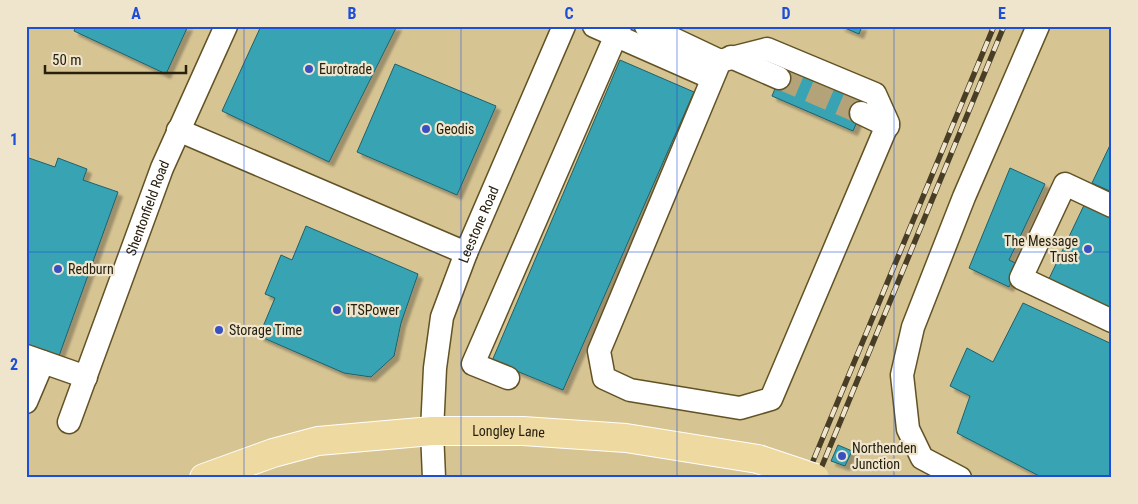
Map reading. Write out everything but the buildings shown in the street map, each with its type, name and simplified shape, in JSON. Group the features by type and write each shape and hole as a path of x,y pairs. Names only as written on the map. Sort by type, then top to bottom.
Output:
{"main road":[{"name":"Longley Lane","path":"204,478 273,452 318,441 432,431 523,431 626,438 758,459 815,478"}],"street":[{"name":"Shentonfield Road","path":"69,422 178,130 226,26"},
{"name":"Leestone Road","path":"434,478 432,431 435,368 442,317 466,253 564,26"},
{"path":"594,26 618,31 721,65 779,78"},
{"path":"646,26 721,65 767,49 875,94 888,126 771,399 740,408 630,390 604,378 599,351 721,65"},
{"path":"960,478 922,458 908,428 902,375 914,327 964,197 1038,26"},
{"path":"508,378 473,364 618,31"},
{"path":"861,114 888,126"},
{"path":"178,130 466,253"},
{"path":"1112,206 1065,184 1021,278 1112,321"},
{"path":"26,402 34,359 86,377"}],"tunnel":[{"path":"779,78 861,113"}],"railway":[{"path":"806,478 994,26"},
{"path":"817,478 1004,26"}],"place":[{"name":"Eurotrade","path":"309,69"},
{"name":"Geodis","path":"426,129"},
{"name":"The Message Trust","path":"1088,249"},
{"name":"Redburn","path":"58,269"},
{"name":"iTSPower","path":"337,310"},
{"name":"Storage Time","path":"219,330"},
{"name":"Northenden Junction","path":"842,456"}]}
